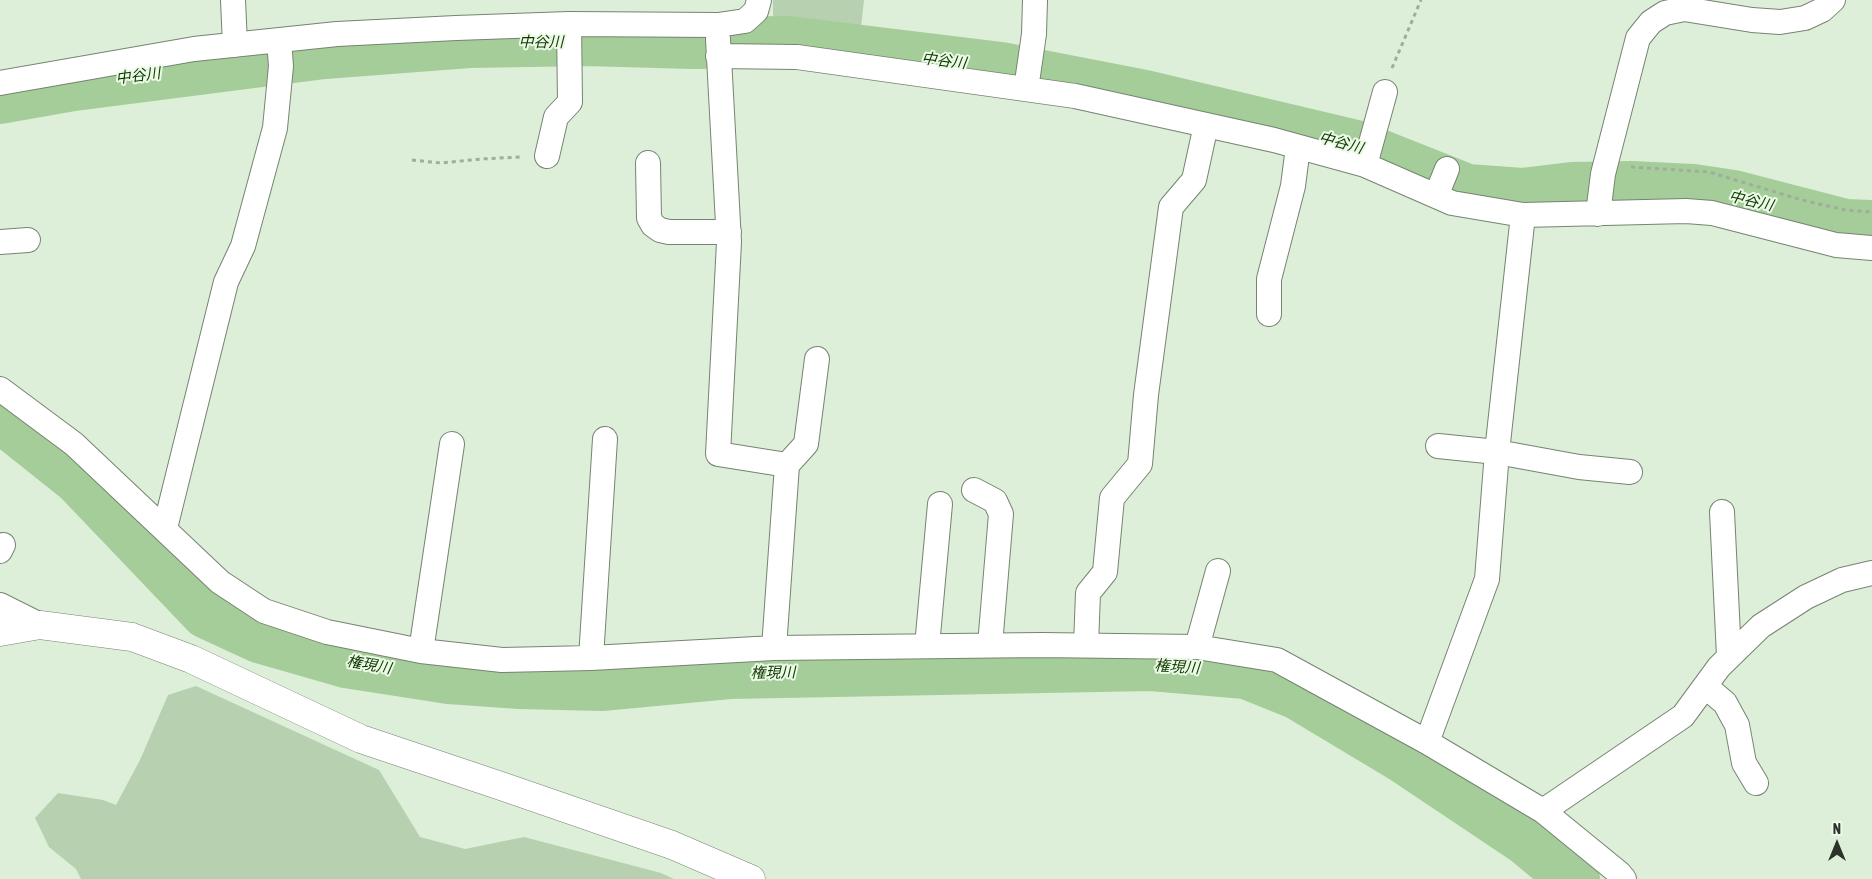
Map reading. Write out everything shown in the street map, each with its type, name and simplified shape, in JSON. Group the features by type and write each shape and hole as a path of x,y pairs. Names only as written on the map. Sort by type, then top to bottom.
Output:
{"street":[{"path":"233,0 235,45"},
{"path":"718,41 756,11 758,0"},
{"path":"1028,77 1034,34 1035,0"},
{"path":"1598,209 1604,170 1638,38 1651,22 1665,13 1684,9 1752,20 1780,22 1805,18 1822,10 1833,0"},
{"path":"0,83 194,49 235,45 280,50 337,34 456,28 569,36 718,41 797,57 1028,77 1075,96 1298,147 1441,184 1452,203 1523,215 1598,209 1712,213 1836,245 1872,248"},
{"path":"547,156 556,116 570,102 569,36"},
{"path":"718,41 729,232 718,454 787,465"},
{"path":"165,528 226,282 243,246 275,128 279,101 280,50"},
{"path":"1365,165 1385,92"},
{"path":"1086,645 1088,593 1105,572 1112,498 1140,464 1146,395 1171,207 1194,180 1206,125"},
{"path":"1269,314 1269,279 1293,186 1298,147"},
{"path":"648,163 649,218 653,225 660,230 669,232 729,232"},
{"path":"1426,742 1487,579 1497,452 1523,215"},
{"path":"0,242 28,240"},
{"path":"774,648 787,465 806,444 817,359"},
{"path":"0,389 74,444 220,582 264,610 327,632 421,651 502,660 591,658 774,648 990,645 1197,647 1277,660 1426,742 1543,811 1619,872 1624,879"},
{"path":"591,658 605,439"},
{"path":"421,651 452,444"},
{"path":"1438,446 1497,452 1579,467 1630,472"},
{"path":"974,490 995,501 1000,514 990,645"},
{"path":"927,646 940,504"},
{"path":"1722,512 1729,656"},
{"path":"1197,647 1218,571"},
{"path":"1543,811 1683,716 1729,656 1761,626 1806,596 1842,580 1872,573"},
{"path":"0,605 40,625"},
{"path":"0,632 40,625 132,637 191,659 361,739 663,842 751,879"},
{"path":"1705,686 1725,703 1737,725 1744,763 1756,783"}],"path":[{"path":"1385,92 1392,67 1421,0"},
{"path":"412,160 442,163 547,156"},
{"path":"1604,170 1710,172 1802,200 1845,210 1872,212"}],"green space":[{"path":"773,0 864,0 860,36 773,20"},
{"path":"196,686 379,770 420,837 465,849 524,837 661,873 674,879 81,879 76,869 49,847 35,818 58,793 103,800 116,805 140,760 168,695"}],"waterway":[{"name":"中谷川","path":"0,98 74,85 324,53 469,42 587,40 692,43 788,42 1001,68 1145,96 1356,146 1467,190 1522,194 1572,188 1631,187 1693,190 1733,196 1845,225 1872,226"},
{"name":"権現川","path":"0,416 79,479 207,613 259,637 346,662 449,678 520,683 601,685 729,673 1151,665 1246,673 1298,694 1403,757 1527,840 1574,879"}]}
